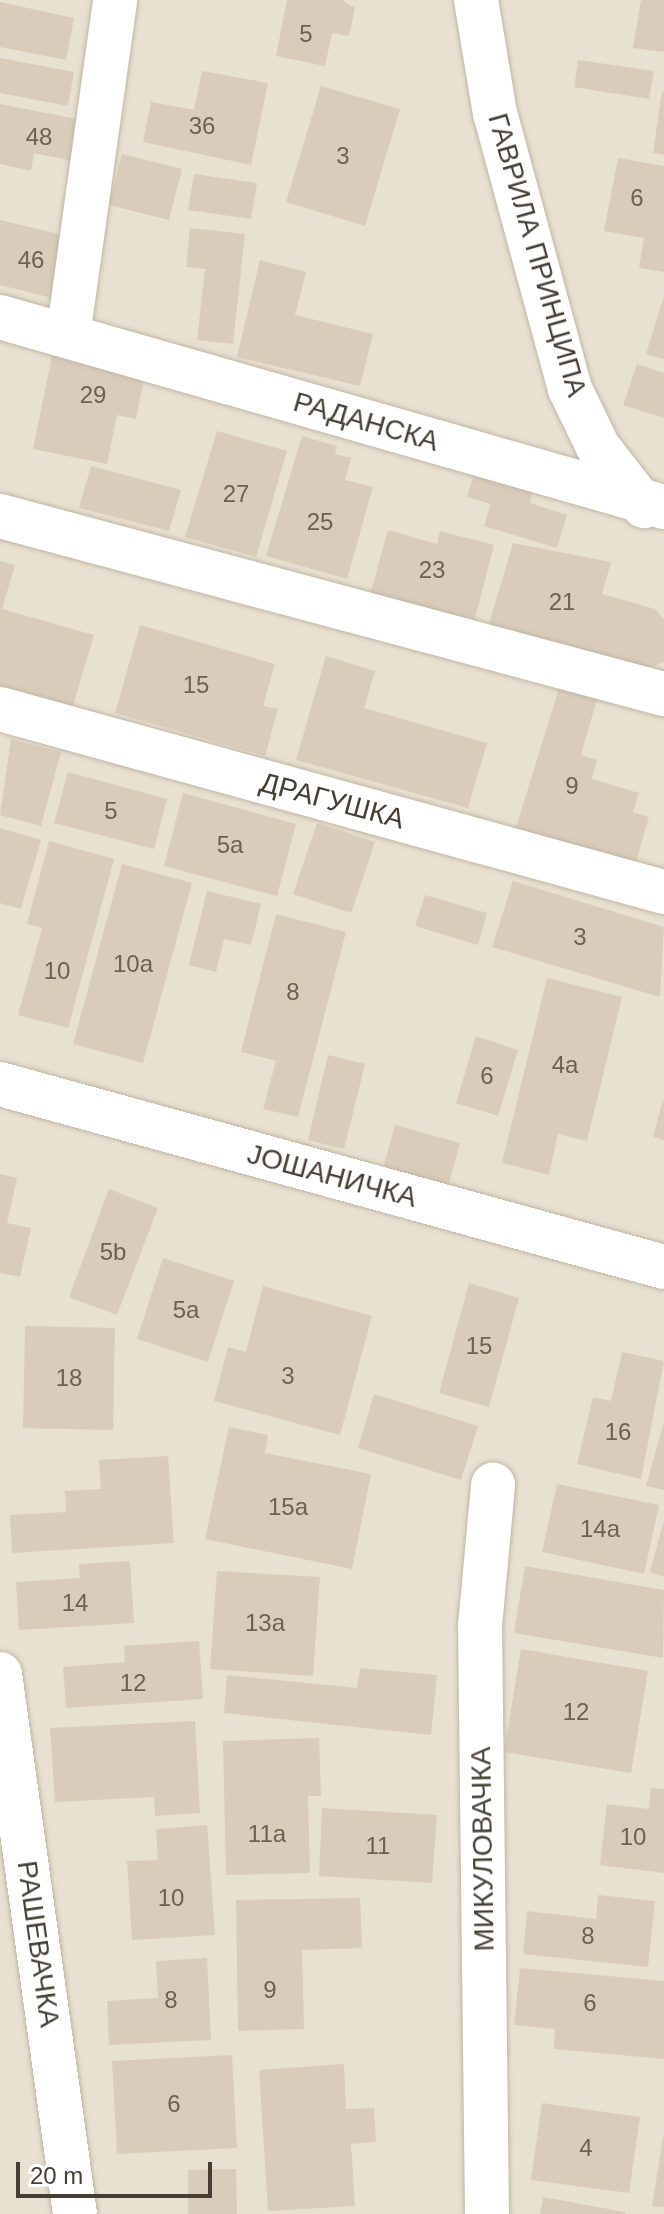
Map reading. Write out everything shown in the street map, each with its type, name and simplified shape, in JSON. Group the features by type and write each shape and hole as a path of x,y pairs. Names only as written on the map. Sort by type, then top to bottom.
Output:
{"street":[{"path":"68,336 115,0"},
{"name":"ГАВРИЛА ПРИНЦИПА","path":"476,0 495,113 570,389 598,447 656,513"},
{"name":"РАДАНСКА","path":"0,317 656,513"},
{"path":"0,516 664,694"},
{"name":"ДРАГУШКА","path":"0,709 664,892"},
{"name":"ЈОШАНИЧКА","path":"0,1084 664,1267"},
{"name":"МИКУЛОВАЧКА","path":"487,2214 480,1626 493,1485"},
{"name":"РАШЕВАЧКА","path":"0,1674 75,2214"}],"shaded area":[{"path":"0,0 664,0 664,2214 0,2214"}],"building":[{"path":"287,0 342,0 355,8 349,36 332,33 325,66 276,56"},
{"path":"641,0 664,0 664,52 633,48"},
{"path":"0,2 74,18 66,60 0,47"},
{"path":"0,58 74,72 68,106 0,93"},
{"path":"578,60 654,71 649,99 574,87"},
{"path":"202,71 268,83 251,165 143,142 151,102 194,110"},
{"path":"321,86 400,109 365,226 286,202"},
{"path":"664,91 664,155 653,153"},
{"path":"0,104 82,120 73,161 34,153 31,171 0,164"},
{"path":"122,154 182,169 169,220 109,205"},
{"path":"618,158 664,166 664,272 639,268 644,238 604,231"},
{"path":"194,174 257,183 251,219 188,210"},
{"path":"0,220 67,236 52,298 0,285"},
{"path":"190,228 245,234 233,344 197,340 205,269 186,267"},
{"path":"260,260 306,272 295,315 373,334 360,386 237,357"},
{"path":"664,296 664,359 646,354"},
{"path":"52,356 145,375 136,419 117,415 107,464 33,449"},
{"path":"637,364 664,373 664,418 623,405"},
{"path":"217,431 287,451 256,557 185,537"},
{"path":"302,436 337,446 335,454 351,458 345,480 373,487 347,579 266,556"},
{"path":"91,466 181,490 169,531 79,508"},
{"path":"475,470 534,488 530,503 567,515 557,548 484,526 491,504 467,497"},
{"path":"388,530 437,544 440,531 494,545 474,622 370,595"},
{"path":"513,543 611,562 602,594 655,609 664,619 664,662 645,670 489,624"},
{"path":"0,561 15,565 2,609 94,635 72,709 0,687"},
{"path":"140,625 275,664 263,706 278,709 265,756 115,713"},
{"path":"326,656 375,671 364,708 487,743 468,808 296,760"},
{"path":"559,688 597,699 581,755 597,760 592,779 639,793 633,812 649,817 633,871 514,834"},
{"path":"11,739 61,752 41,826 0,815"},
{"path":"68,772 167,799 154,849 54,823"},
{"path":"183,793 296,824 277,896 164,866"},
{"path":"317,823 375,842 351,913 293,894"},
{"path":"0,828 41,840 21,909 0,903"},
{"path":"49,841 114,859 68,1028 18,1015 42,928 27,924"},
{"path":"122,864 192,883 143,1063 73,1044"},
{"path":"513,881 664,927 660,997 492,947"},
{"path":"207,891 261,904 251,945 224,939 216,972 189,965"},
{"path":"425,895 487,913 478,945 415,926"},
{"path":"276,914 346,932 298,1117 263,1109 276,1061 241,1052"},
{"path":"547,978 622,997 587,1141 558,1134 549,1175 502,1163"},
{"path":"476,1036 518,1050 498,1116 456,1103"},
{"path":"328,1055 365,1064 344,1149 308,1140"},
{"path":"664,1101 664,1140 653,1137"},
{"path":"395,1125 460,1143 448,1186 383,1169"},
{"path":"0,1174 17,1178 7,1223 31,1228 20,1277 0,1273"},
{"path":"109,1189 158,1208 117,1315 69,1297"},
{"path":"163,1258 234,1281 208,1362 137,1339"},
{"path":"469,1283 519,1298 489,1407 439,1393"},
{"path":"263,1286 372,1316 340,1435 214,1401 228,1347 246,1352"},
{"path":"25,1326 115,1328 113,1430 23,1428"},
{"path":"622,1352 664,1361 641,1479 577,1464 593,1397 611,1401"},
{"path":"374,1394 478,1426 461,1480 358,1448"},
{"path":"664,1422 664,1490 646,1486"},
{"path":"229,1427 268,1435 265,1453 371,1474 352,1569 205,1539"},
{"path":"168,1456 174,1543 12,1553 10,1515 66,1512 65,1491 101,1489 99,1460"},
{"path":"557,1484 659,1505 644,1574 542,1552"},
{"path":"664,1524 664,1577 650,1572"},
{"path":"130,1561 134,1623 19,1630 16,1582 80,1578 79,1564"},
{"path":"525,1566 664,1590 663,1658 514,1633"},
{"path":"217,1571 320,1577 313,1676 210,1669"},
{"path":"199,1641 203,1699 66,1708 63,1667 125,1662 124,1646"},
{"path":"521,1649 648,1671 631,1773 504,1752"},
{"path":"360,1668 437,1675 431,1735 224,1713 227,1675 357,1688"},
{"path":"195,1721 200,1813 155,1816 154,1797 55,1802 50,1728"},
{"path":"319,1738 321,1796 308,1796 310,1873 226,1875 223,1741"},
{"path":"651,1788 664,1789 664,1873 600,1865 607,1804 649,1809"},
{"path":"322,1808 437,1815 432,1883 319,1876"},
{"path":"207,1825 215,1935 132,1940 127,1861 158,1860 156,1829"},
{"path":"598,1895 655,1901 648,1967 523,1954 527,1911 596,1919"},
{"path":"360,1898 362,1948 302,1950 304,2029 238,2031 236,1900"},
{"path":"207,1958 211,2040 109,2045 107,2001 158,1998 156,1961"},
{"path":"520,1968 664,1981 664,2059 554,2049 555,2029 514,2025"},
{"path":"232,2055 237,2148 117,2154 112,2061"},
{"path":"344,2064 346,2109 374,2108 376,2142 351,2144 355,2206 268,2211 259,2070"},
{"path":"542,2103 640,2117 629,2193 531,2180"},
{"path":"664,2132 664,2207 652,2206"},
{"path":"236,2169 237,2214 188,2214 188,2170"},
{"path":"543,2197 625,2212 625,2214 540,2214"}]}
